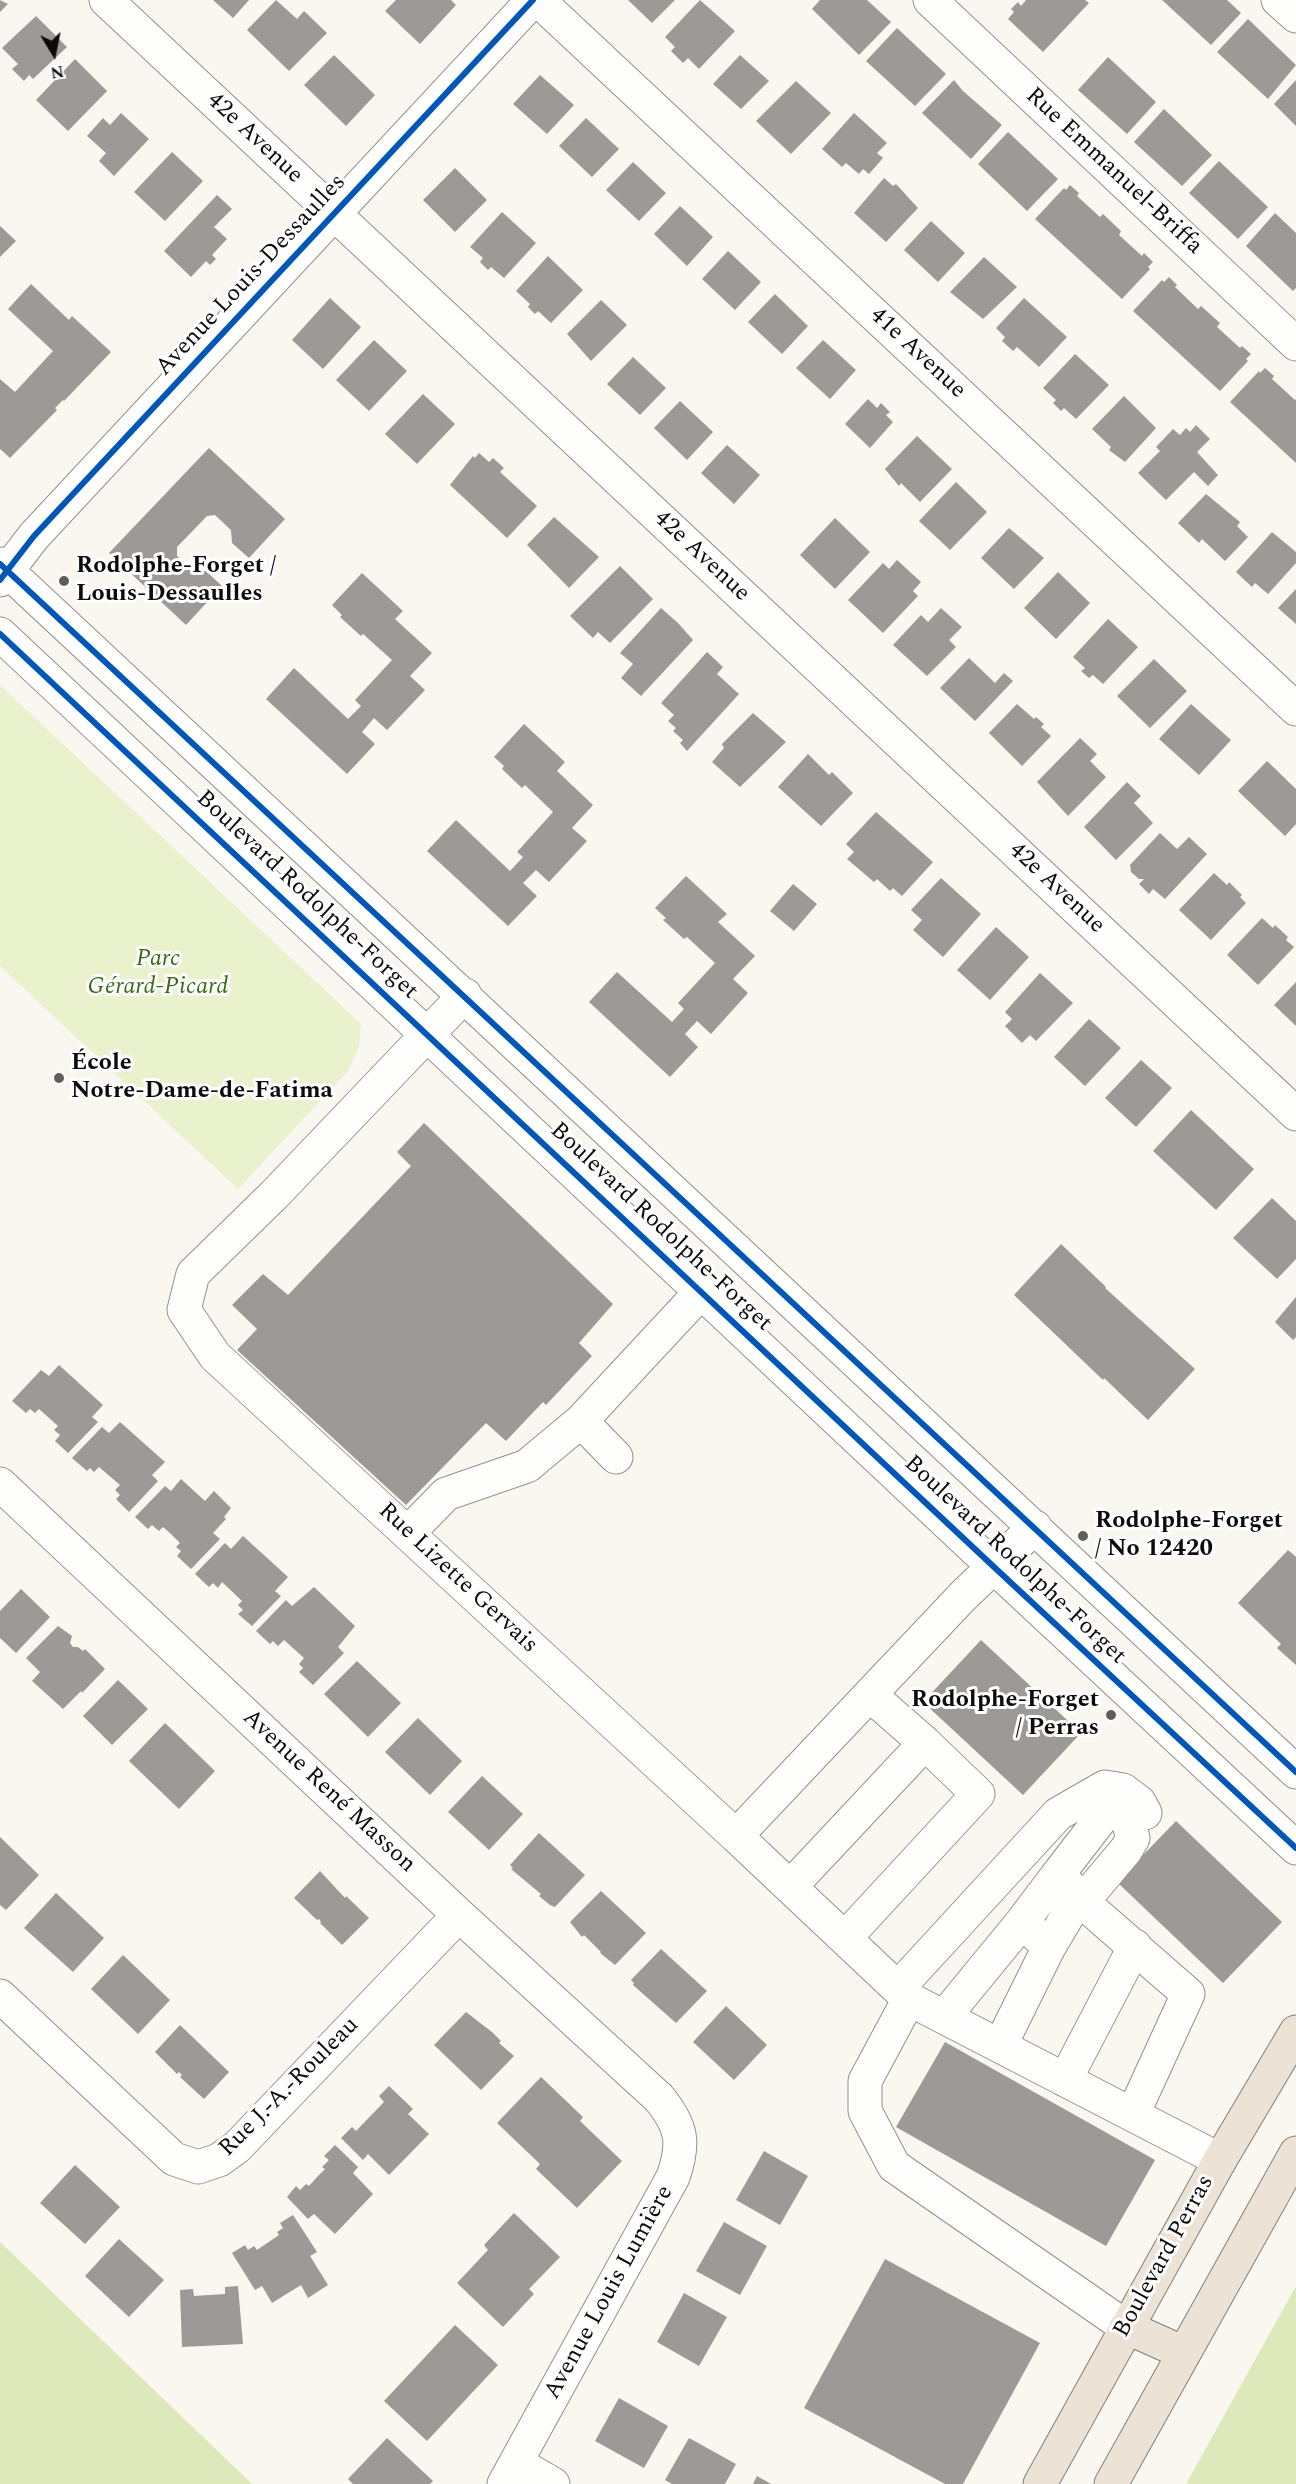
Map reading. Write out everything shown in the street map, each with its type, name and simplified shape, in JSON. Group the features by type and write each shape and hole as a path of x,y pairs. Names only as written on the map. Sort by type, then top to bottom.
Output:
{"main road":[{"name":"Boulevard Perras","path":"1040,2484 1220,2160 1296,2032"},
{"path":"1111,2484 1296,2153"},
{"path":"1126,2327 1184,2353"}],"street":[{"name":"42e Avenue","path":"106,0 1296,1114"},
{"name":"Avenue Louis-Dessaulles","path":"2,571 533,0"},
{"name":"41e Avenue","path":"538,0 1296,709"},
{"path":"1278,0 1296,16"},
{"name":"Rue Emmanuel-Briffa","path":"948,6 1296,344"},
{"name":"Boulevard Rodolphe-Forget","path":"2,571 465,995 1296,1772"},
{"name":"Boulevard Rodolphe-Forget","path":"0,634 1296,1848"},
{"name":"Rue Lizette Gervais","path":"465,995 274,1195 193,1274 184,1310 215,1356 904,1994 1220,2160"},
{"path":"408,1533 446,1494 527,1466 580,1421 701,1292"},
{"path":"580,1421 616,1457"},
{"name":"Avenue René Masson","path":"0,1484 459,1915 659,2098"},
{"path":"736,1836 963,1596 1035,1527"},
{"path":"844,1938 978,1794 870,1695"},
{"path":"790,1887 925,1743"},
{"path":"944,2017 1022,1922 1077,1886 1107,1885 1142,1844 1150,1831 1148,1819 1139,1802 1123,1790 1105,1787 1058,1814 904,1994 865,2081 864,2111 894,2166 1126,2327"},
{"path":"1077,1886 1135,1946 1188,1994 1133,2114"},
{"path":"1000,2046 1077,1886"},
{"name":"Rue J.-A.-Rouleau","path":"0,1996 174,2159 198,2167 219,2160 237,2147 459,1915"},
{"path":"1022,1922 1049,1947"},
{"path":"1065,2080 1135,1946"},
{"name":"Avenue Louis Lumière","path":"511,2473 673,2177 681,2155 680,2135 672,2115 659,2098"},
{"path":"511,2473 553,2484"}],"green space":[{"name":"Parc Gérard-Picard","path":"0,685 361,1024 359,1047 348,1071 238,1189 0,966"},
{"path":"0,2242 252,2484 0,2484"},
{"path":"1296,2286 1296,2484 1186,2484"}],"building":[{"path":"0,0 8,4 0,12"},
{"path":"213,0 249,0 233,18"},
{"path":"276,0 297,19 304,11 327,33 289,71 247,30"},
{"path":"396,0 451,0 456,5 420,44 385,11"},
{"path":"628,0 675,0 652,23"},
{"path":"700,0 735,31 699,69 688,58 683,63 671,51 675,47 665,37"},
{"path":"820,0 867,0 891,22 859,55 812,9"},
{"path":"1026,0 1085,0 1089,3 1043,52 1008,19 1014,12 1011,9 1018,2 1021,6"},
{"path":"1162,0 1227,0 1241,13 1211,45"},
{"path":"36,16 67,47 33,79 29,75 24,81 12,69 18,64 2,48"},
{"path":"1248,19 1296,65 1268,99 1217,52"},
{"path":"897,28 946,74 915,106 866,61"},
{"path":"334,55 375,95 346,126 304,85"},
{"path":"740,55 769,81 741,109 713,84"},
{"path":"1108,57 1156,102 1127,134 1078,90"},
{"path":"75,59 107,91 68,131 36,100"},
{"path":"540,75 574,105 547,134 513,104"},
{"path":"954,80 963,91 1002,125 971,159 922,113"},
{"path":"1296,80 1296,126 1274,104"},
{"path":"796,81 831,113 791,154 756,121"},
{"path":"1164,109 1212,155 1182,186 1134,142"},
{"path":"121,113 149,139 114,176 99,161 106,153 87,136 103,118 110,125"},
{"path":"854,113 887,143 877,153 883,158 869,174 863,169 859,174 846,163 842,167 822,149"},
{"path":"586,118 619,149 592,177 559,146"},
{"path":"1008,132 1058,179 1027,211 978,164"},
{"path":"172,152 203,181 165,221 134,192"},
{"path":"1219,161 1268,207 1238,239 1189,193"},
{"path":"633,162 666,193 639,221 606,190"},
{"path":"455,168 487,200 455,232 423,200"},
{"path":"884,178 893,186 896,184 918,208 886,242 854,213"},
{"path":"1070,185 1079,193 1077,196 1100,217 1103,214 1121,231 1119,235 1142,256 1144,253 1153,262 1148,267 1150,269 1122,299 1035,219 1064,188 1066,190"},
{"path":"217,195 232,209 214,227 227,239 212,255 216,259 210,265 206,261 191,277 164,251"},
{"path":"680,206 713,237 687,266 654,234"},
{"path":"502,212 536,243 504,278 491,267 488,270 480,262 483,258 470,247"},
{"path":"1275,213 1296,233 1296,288 1293,291 1246,246"},
{"path":"931,221 965,253 938,282 904,250"},
{"path":"0,226 16,241 0,257"},
{"path":"728,251 761,282 735,310 702,279"},
{"path":"548,256 583,290 551,323 538,311 535,314 528,307 530,304 516,291"},
{"path":"984,257 1017,287 983,319 950,292"},
{"path":"1169,277 1177,285 1175,287 1198,309 1201,306 1220,323 1217,327 1240,348 1242,346 1251,354 1246,359 1248,361 1220,391 1133,311 1162,280 1164,282"},
{"path":"31,284 69,320 72,316 111,352 55,408 57,410 10,458 0,449 0,379 15,392 53,351 8,309"},
{"path":"775,294 808,326 782,354 748,322"},
{"path":"330,298 361,327 323,369 292,340"},
{"path":"1024,298 1067,337 1039,367 1017,347 1013,351 1002,341 1005,337 996,328"},
{"path":"601,300 627,325 591,361 567,334"},
{"path":"374,340 407,371 369,411 336,380"},
{"path":"823,340 856,370 830,399 796,368"},
{"path":"1075,354 1109,385 1076,419 1064,408 1061,411 1053,403 1056,400 1043,388"},
{"path":"633,357 666,388 640,415 607,384"},
{"path":"1265,368 1274,376 1272,379 1296,399 1296,463 1230,402 1259,371 1260,373"},
{"path":"423,394 455,424 417,464 385,434"},
{"path":"1124,396 1156,428 1125,462 1109,450 1111,447 1092,429"},
{"path":"868,399 877,408 881,403 890,412 886,415 893,422 870,448 845,424"},
{"path":"680,401 713,432 687,460 654,428"},
{"path":"1196,425 1210,439 1197,452 1218,475 1208,486 1194,472 1166,500 1138,473 1160,451 1156,447 1173,429 1180,435 1186,428 1190,432"},
{"path":"917,436 952,469 920,502 901,483 899,486 885,469"},
{"path":"727,445 760,475 734,504 701,473"},
{"path":"209,448 285,519 249,558 232,543 231,530 215,515 207,516 177,547 177,556 194,571 206,571 222,586 186,625 109,553"},
{"path":"479,453 489,462 493,458 504,468 500,472 537,506 507,538 450,485 473,456 475,458"},
{"path":"956,482 987,512 950,550 919,521"},
{"path":"1206,494 1240,522 1237,526 1248,537 1225,561 1202,539 1199,543 1178,523"},
{"path":"554,517 599,557 569,588 527,545"},
{"path":"835,518 870,552 835,589 800,555"},
{"path":"1009,528 1044,558 1014,589 981,558"},
{"path":"1272,532 1296,552 1296,563 1268,594 1255,583 1252,587 1236,572"},
{"path":"897,560 921,582 913,591 918,596 883,633 848,600 883,563 889,569"},
{"path":"620,566 653,599 610,643 598,632 593,638 570,616"},
{"path":"1058,572 1090,603 1056,639 1024,608"},
{"path":"362,573 403,611 395,619 432,653 410,676 425,690 387,730 374,718 362,732 375,744 347,774 266,699 294,668 348,719 361,706 355,700 392,660 340,617 342,615 332,605"},
{"path":"1296,589 1296,624 1278,608"},
{"path":"661,608 693,640 641,696 621,678 633,664 620,653"},
{"path":"941,608 962,627 949,640 956,647 927,676 893,645 921,615 928,622"},
{"path":"1108,619 1138,647 1103,684 1093,675 1089,678 1081,671 1085,668 1073,657"},
{"path":"707,652 723,667 717,674 739,694 687,751 680,743 683,740 673,731 676,728 668,721 674,715 661,703"},
{"path":"969,658 995,683 1004,673 1013,681 975,721 940,688"},
{"path":"1154,659 1187,691 1150,728 1117,696"},
{"path":"1017,704 1034,719 1036,717 1044,724 1041,727 1051,736 1022,766 989,733"},
{"path":"1191,704 1231,740 1199,775 1159,739"},
{"path":"753,713 786,742 740,787 712,762 724,748 722,744"},
{"path":"524,724 565,762 557,771 593,805 572,828 587,841 549,882 536,870 523,883 537,896 508,926 427,851 456,820 510,871 523,857 517,852 553,812 525,785 522,788 502,769 504,766 494,757"},
{"path":"1080,738 1097,754 1090,761 1106,777 1068,816 1037,782"},
{"path":"808,754 829,775 832,772 853,793 821,826 778,787"},
{"path":"1267,761 1296,789 1296,824 1285,836 1238,791"},
{"path":"1127,782 1141,796 1134,803 1153,823 1116,860 1084,827"},
{"path":"876,812 933,862 902,896 893,888 890,891 877,879 874,882 847,859 854,852 846,844"},
{"path":"1160,833 1177,849 1189,837 1207,854 1165,899 1153,889 1149,894 1139,884 1144,879 1139,879 1131,872 1130,865"},
{"path":"1214,873 1227,885 1229,882 1242,895 1240,897 1246,903 1211,940 1179,910"},
{"path":"686,876 727,914 718,922 755,956 733,979 748,993 711,1034 697,1021 685,1034 698,1047 670,1077 589,1002 617,972 672,1022 684,1009 678,1003 715,963 687,937 684,939 663,920 666,918 655,908"},
{"path":"941,878 981,914 943,957 913,930 922,920 911,910"},
{"path":"793,884 817,904 794,931 770,911"},
{"path":"1262,918 1273,928 1275,925 1288,937 1286,940 1294,947 1258,985 1227,955"},
{"path":"996,927 1029,957 990,1000 957,970"},
{"path":"1040,973 1073,1003 1036,1041 1030,1035 1022,1043 1005,1026 1012,1019 1005,1012"},
{"path":"1296,982 1296,1026 1274,1005"},
{"path":"1089,1019 1121,1048 1085,1086 1054,1057"},
{"path":"1141,1060 1172,1088 1136,1127 1105,1098"},
{"path":"1191,1110 1254,1169 1216,1210 1153,1151"},
{"path":"424,1123 613,1304 579,1343 592,1356 546,1405 543,1402 506,1441 486,1423 406,1505 237,1350 257,1329 232,1305 263,1274 288,1295 411,1166 397,1152"},
{"path":"1272,1198 1296,1221 1296,1259 1277,1279 1233,1238"},
{"path":"1061,1244 1105,1288 1195,1369 1148,1420 1014,1295"},
{"path":"1296,1297 1296,1337 1293,1340 1275,1322"},
{"path":"59,1365 103,1405 92,1417 98,1422 68,1453 55,1441 60,1435 54,1430 58,1426 39,1409 35,1413 30,1409 26,1413 12,1401 41,1370 49,1376"},
{"path":"120,1422 165,1462 152,1475 158,1481 129,1512 116,1499 120,1495 115,1490 120,1485 99,1467 94,1472 90,1468 87,1471 72,1458 102,1427 109,1433"},
{"path":"181,1479 205,1501 214,1491 231,1508 224,1517 226,1519 213,1533 220,1539 191,1569 177,1556 181,1551 176,1547 180,1543 171,1534 163,1527 159,1531 152,1525 148,1529 135,1517 165,1486 171,1491"},
{"path":"243,1536 288,1577 275,1591 281,1596 252,1626 238,1614 243,1610 238,1605 242,1601 222,1582 218,1588 213,1583 209,1587 195,1574 225,1543 231,1549"},
{"path":"1288,1550 1296,1557 1296,1665 1277,1648 1281,1644 1238,1603"},
{"path":"314,1587 355,1626 338,1647 344,1653 313,1685 299,1672 303,1668 299,1664 304,1658 284,1640 278,1646 273,1641 270,1644 256,1631 286,1600 292,1606"},
{"path":"21,1589 50,1617 16,1653 0,1638 0,1611"},
{"path":"58,1626 72,1636 70,1643 73,1647 78,1647 83,1651 85,1649 105,1669 63,1709 32,1681 40,1672 26,1658"},
{"path":"981,1640 1081,1733 1023,1795 923,1702"},
{"path":"357,1661 401,1703 368,1737 324,1694"},
{"path":"118,1680 148,1709 112,1745 83,1716"},
{"path":"418,1718 462,1761 430,1795 385,1752"},
{"path":"165,1723 215,1771 179,1809 129,1761"},
{"path":"482,1776 523,1814 489,1850 448,1812"},
{"path":"1176,1821 1282,1922 1223,1983 1117,1882"},
{"path":"539,1833 585,1875 555,1907 539,1896 541,1894 511,1869 513,1868 510,1865"},
{"path":"0,1837 39,1875 6,1910 0,1905"},
{"path":"320,1871 345,1898 346,1896 369,1918 342,1945 320,1923 319,1919 317,1920 294,1898"},
{"path":"601,1891 646,1933 615,1965 600,1953 584,1935 582,1937 570,1922"},
{"path":"56,1893 104,1938 73,1972 24,1928"},
{"path":"661,1949 707,1991 676,2023 633,1985 631,1980"},
{"path":"123,1955 170,2000 138,2034 91,1989"},
{"path":"726,2006 767,2045 734,2080 693,2042"},
{"path":"466,2012 492,2032 501,2041 499,2043 514,2056 481,2090 434,2045"},
{"path":"180,2025 229,2072 204,2099 180,2077 182,2075 179,2072 177,2074 155,2052"},
{"path":"945,2042 1155,2160 1106,2246 896,2127"},
{"path":"541,2077 583,2117 580,2121 622,2161 577,2208 536,2169 540,2164 497,2123"},
{"path":"389,2086 413,2109 408,2114 429,2134 389,2175 368,2154 363,2160 341,2138 352,2127 356,2131 384,2102 379,2096"},
{"path":"335,2145 358,2167 353,2173 373,2194 335,2234 314,2214 308,2219 287,2197 296,2186 300,2190 306,2184 309,2186 325,2169 322,2167 329,2160 324,2156"},
{"path":"764,2151 808,2176 780,2225 736,2200"},
{"path":"75,2165 120,2207 85,2244 40,2203"},
{"path":"514,2213 560,2257 529,2289 534,2294 503,2327 457,2283 488,2250 484,2245"},
{"path":"293,2215 317,2252 310,2256 328,2285 308,2298 301,2285 272,2303 262,2286 255,2290 232,2253 245,2245 248,2250 254,2246 257,2250 279,2235 277,2232 283,2228 280,2223"},
{"path":"724,2222 767,2246 740,2295 696,2271"},
{"path":"119,2239 164,2280 129,2317 85,2276"},
{"path":"885,2259 1040,2343 963,2484 945,2484 804,2408"},
{"path":"238,2286 243,2344 182,2347 180,2290 193,2289 194,2296 225,2294 225,2287"},
{"path":"684,2293 727,2317 699,2366 657,2342"},
{"path":"455,2325 498,2365 427,2441 384,2401"},
{"path":"619,2398 668,2426 644,2468 595,2441"},
{"path":"387,2438 433,2481 430,2484 353,2484 348,2479"},
{"path":"689,2438 736,2464 725,2484 672,2484 665,2480"},
{"path":"757,2476 771,2484 753,2484"}],"cycle path":[{"path":"0,580 34,536 533,0"},
{"path":"0,564 1296,1772"},
{"path":"0,634 1296,1848"}],"place":[{"name":"Rodolphe-Forget / Louis-Dessaulles","path":"64,581"},
{"name":"École Notre-Dame-de-Fatima","path":"59,1078"},
{"name":"Rodolphe-Forget / No 12420","path":"1083,1536"},
{"name":"Rodolphe-Forget / Perras","path":"1111,1715"}]}
